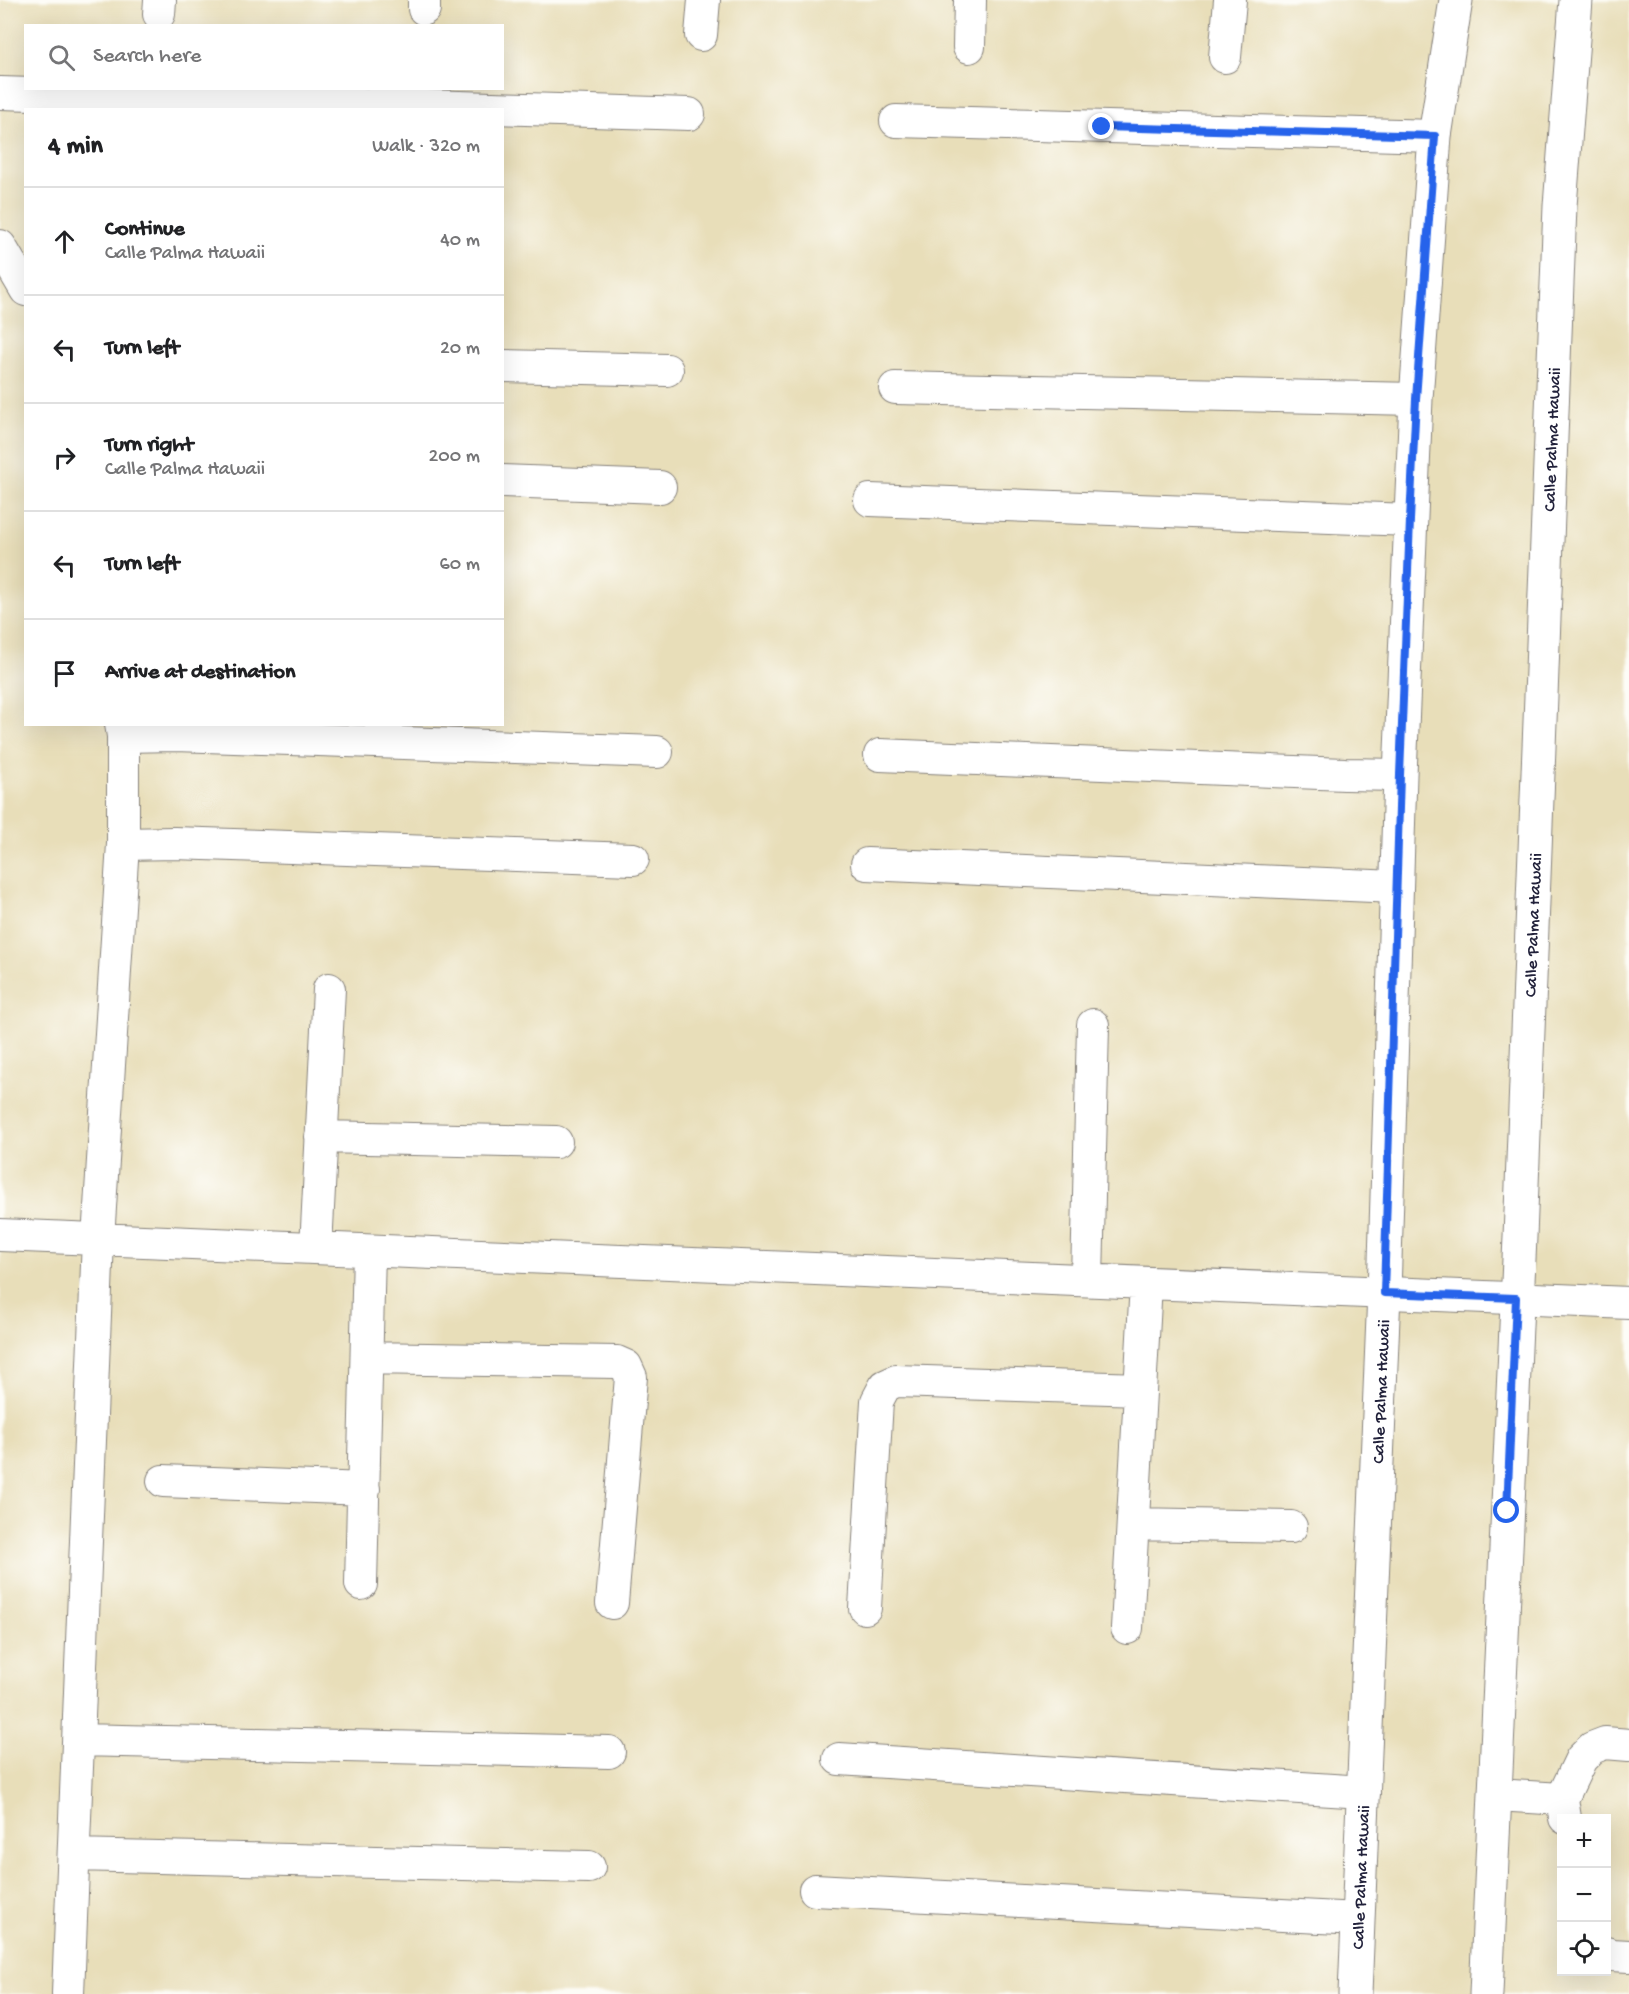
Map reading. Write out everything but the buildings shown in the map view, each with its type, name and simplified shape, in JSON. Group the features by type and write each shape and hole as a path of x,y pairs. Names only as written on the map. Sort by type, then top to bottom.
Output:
{"street":[{"path":"701,35 704,0"},
{"path":"969,47 970,0"},
{"path":"1225,57 1230,0"},
{"name":"Calle Palma Hawaii","path":"1355,1994 1384,1293 1400,775 1416,399 1435,136 1456,0"},
{"name":"Calle Palma Hawaii","path":"1486,1994 1560,206 1576,0"},
{"path":"0,93 492,108"},
{"path":"504,108 689,114"},
{"path":"896,121 1435,136"},
{"path":"0,246 24,287"},
{"path":"504,366 667,370"},
{"path":"895,388 1416,399"},
{"path":"504,481 660,487"},
{"path":"870,500 1410,520"},
{"path":"68,1994 98,1239 123,844 122,730 176,735 657,752"},
{"path":"880,755 1400,775"},
{"path":"123,844 174,843 633,859"},
{"path":"867,864 1396,887"},
{"path":"316,1248 329,988"},
{"path":"1087,1280 1093,1025"},
{"path":"321,1137 556,1143"},
{"path":"0,1235 1629,1303"},
{"path":"362,1584 369,1251"},
{"path":"1127,1628 1146,1283"},
{"path":"367,1358 616,1362 626,1366 631,1377 612,1603"},
{"path":"865,1608 877,1401 885,1386 896,1381 1140,1389"},
{"path":"163,1481 364,1490"},
{"path":"1133,1524 1291,1527"},
{"path":"79,1740 609,1752"},
{"path":"1496,1795 1563,1809 1581,1760 1592,1748 1605,1743 1629,1744"},
{"path":"839,1760 1364,1792"},
{"path":"74,1855 589,1867"},
{"path":"815,1890 1358,1918"},
{"path":"1611,1955 1629,1956"}],"route":[{"path":"1102,127 1435,136 1416,399 1410,520 1384,1293 1516,1298 1507,1511"}]}
